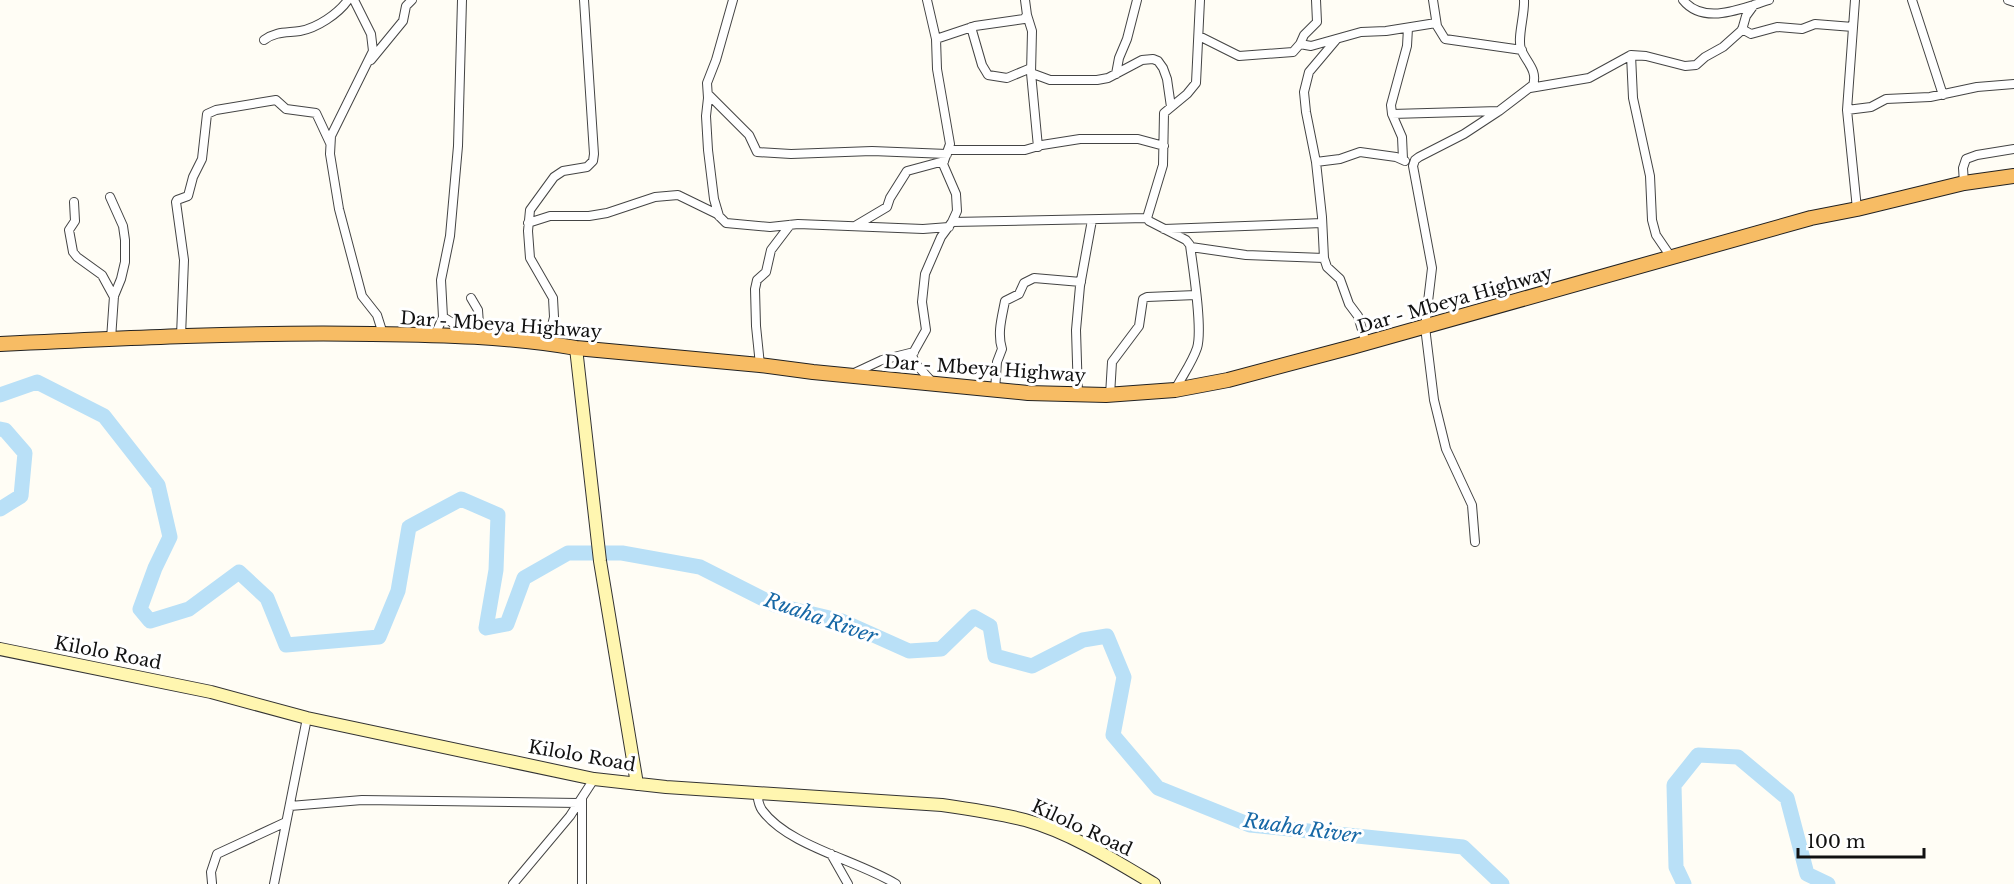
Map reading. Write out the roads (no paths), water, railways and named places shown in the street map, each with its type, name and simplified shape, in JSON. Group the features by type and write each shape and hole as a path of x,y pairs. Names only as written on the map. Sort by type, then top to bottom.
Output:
{"highway":[{"name":"Dar - Mbeya Highway","path":"0,344 321,333 435,335 548,343 576,348 995,390 1110,395 1175,390 1228,380 1366,343 1811,218 1964,183 2014,177"}],"main road":[{"path":"576,348 600,561 637,784"},
{"name":"Kilolo Road","path":"0,649 211,692 307,717 594,779 942,805 983,811 1026,820 1054,831 1109,857 1154,884"}],"street":[{"path":"264,40 274,33 310,28 336,13 348,0"},
{"path":"330,143 335,125 373,51 371,34 354,0"},
{"path":"366,66 403,21 406,6 411,0"},
{"path":"435,335 443,317 441,280 450,236 458,146 462,0"},
{"path":"548,343 554,317 553,298 552,293 531,264 528,223 533,205 554,177 563,171 587,167 593,161 584,0"},
{"path":"719,216 714,199 708,150 707,83 734,0"},
{"path":"927,0 936,39 937,69 950,141 944,167 956,194 958,208 951,225 941,237 926,274 922,302 926,330 912,357 933,383"},
{"path":"1025,0 1032,31 1031,71 1038,147"},
{"path":"1116,74 1137,0"},
{"path":"1147,218 1162,170 1164,113 1187,94 1196,83 1200,0"},
{"path":"1199,36 1242,56 1290,53 1295,51 1304,35 1318,21 1316,0"},
{"path":"1433,0 1436,23 1442,37 1447,40 1522,50"},
{"path":"1524,0 1525,13 1520,40 1522,50 1535,76 1530,88"},
{"path":"1683,0 1689,8 1708,14 1721,13 1769,0"},
{"path":"1855,0 1847,110 1857,209"},
{"path":"1912,0 1942,94"},
{"path":"2008,0 2014,2"},
{"path":"1475,542 1469,494 1446,449 1434,400 1425,327 1432,273 1428,240 1413,166 1415,160 1464,134 1530,88 1589,78 1630,55 1692,65 1723,47 1742,29 1746,16 1754,5"},
{"path":"936,39 971,27 994,22 1022,20 1027,15"},
{"path":"1300,44 1311,46 1361,32 1436,23"},
{"path":"1742,29 1751,34 1777,27 1802,29 1815,24 1853,27"},
{"path":"971,27 982,65 988,75 1007,78 1031,71 1046,79 1089,81 1103,79 1142,60 1153,59 1158,61 1167,79 1171,106"},
{"path":"1403,159 1402,137 1392,114 1391,105 1407,46 1408,28"},
{"path":"1336,40 1313,64 1305,83 1306,112 1316,162 1324,258 1329,269 1340,279 1349,304 1358,316 1366,343"},
{"path":"1630,55 1633,98 1650,176 1652,220 1656,235 1671,257"},
{"path":"1847,110 1871,106 1886,99 1919,99 1977,87 2014,84"},
{"path":"708,94 750,136 757,152 791,154 872,151 947,155 1038,147 1080,139 1138,140 1164,146"},
{"path":"181,336 184,260 177,200 187,197 202,159 207,114 216,110 276,100 286,109 316,113 330,143 339,209 362,296 377,315 383,334"},
{"path":"1392,114 1499,111"},
{"path":"1964,183 1963,168 1966,159 2014,149"},
{"path":"1316,162 1341,159 1360,153 1403,159 1413,166"},
{"path":"854,226 887,207 907,171 947,155"},
{"path":"528,223 550,216 589,216 607,213 655,197 678,195 719,216 726,223 770,227 790,225 923,229 951,225 1147,218 1186,240 1191,248 1196,295 1197,347 1175,390"},
{"path":"110,197 123,226 125,240 124,262 114,297 111,339"},
{"path":"74,201 75,219 69,230 73,252 77,258 102,275 114,297"},
{"path":"1078,395 1076,330 1081,282 1092,220"},
{"path":"1163,229 1322,223"},
{"path":"759,365 755,289 757,280 766,272 771,250 790,225"},
{"path":"1191,248 1246,255 1324,258"},
{"path":"995,390 997,362 1002,349 999,340 1000,323 1005,301 1019,294 1024,284 1034,278 1081,282"},
{"path":"1110,395 1112,362 1139,326 1143,299 1196,295"},
{"path":"443,317 476,338 478,310 471,298"},
{"path":"849,375 882,360 914,352"},
{"path":"274,884 307,717"},
{"path":"513,884 570,816 594,779"},
{"path":"757,792 758,804 772,820 794,836 896,884"},
{"path":"290,806 362,800 580,800"},
{"path":"580,800 582,884"},
{"path":"212,883 211,872 217,854 286,822"},
{"path":"831,854 848,884"}],"waterway":[{"name":"Ruaha River","path":"0,395 37,382 104,416 158,485 170,537 155,568 140,609 150,621 189,609 239,572 267,598 286,645 379,637 398,591 409,527 461,499 498,515 496,570 486,628 507,624 524,578 568,553 622,553 700,567 775,605 842,621 909,651 941,649 974,617 990,626 995,656 1032,666 1083,640 1107,636 1124,677 1113,735 1158,788 1250,825 1463,847 1502,884"},
{"name":"Ruaha River","path":"0,429 5,430 25,453 21,496 0,509"},
{"name":"Ruaha River","path":"1684,884 1676,867 1674,785 1698,755 1738,757 1787,798 1807,874 1828,884"}]}
